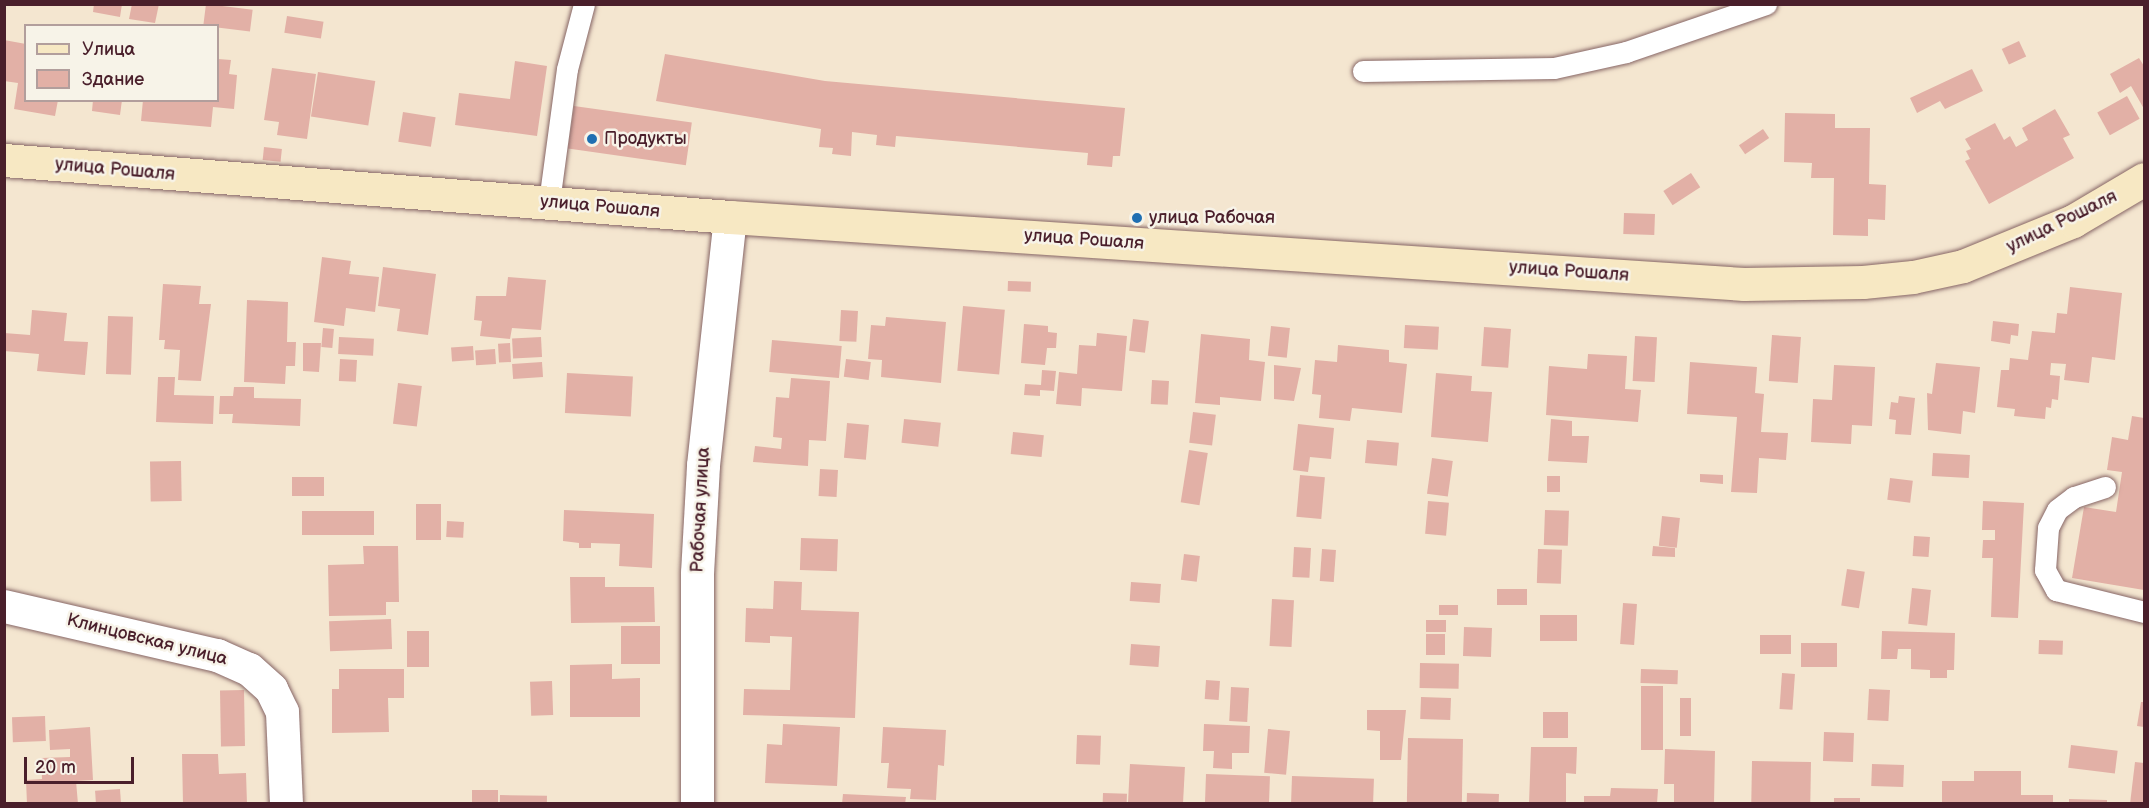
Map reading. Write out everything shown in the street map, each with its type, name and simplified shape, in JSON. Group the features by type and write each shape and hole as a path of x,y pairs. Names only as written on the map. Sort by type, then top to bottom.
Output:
{"main road":[{"name":"улица Рошаля","path":"4,160 730,217 1744,284 1810,284 1913,277 1962,266 2073,221 2145,179"}],"street":[{"name":"Рабочая улица","path":"697,804 697,573 703,465 730,217"},
{"name":"Клинцовская улица","path":"4,606 217,655 249,669 271,689 282,712 286,804"}],"lane":[{"path":"549,202 567,69 584,4"},
{"path":"1363,71 1554,68 1626,52 1766,4"},
{"path":"2105,487 2074,496 2057,510 2048,528 2044,570 2056,590 2145,612"}],"building":[{"path":"94,4 122,4 120,17 93,12"},
{"path":"132,4 159,4 155,23 129,19"},
{"path":"206,4 253,10 250,32 219,28 219,24 204,24"},
{"path":"287,16 324,22 321,39 284,33"},
{"path":"4,40 24,44 24,102 58,102 55,116 14,109 18,83 4,81"},
{"path":"2019,41 2026,56 2009,64 2002,49"},
{"path":"665,54 825,81 1125,108 1120,156 1113,156 1112,167 1087,165 1088,153 896,136 895,147 876,145 877,135 852,132 851,156 832,154 833,148 819,147 821,129 656,101"},
{"path":"2139,58 2144,66 2144,109 2131,86 2120,93 2110,74"},
{"path":"219,59 231,60 229,74 237,75 234,109 213,107 211,127 141,121 143,102 219,102"},
{"path":"515,61 547,66 537,136 455,125 459,93 510,99"},
{"path":"272,68 316,74 307,139 277,135 279,122 264,120"},
{"path":"1972,69 1983,91 1945,109 1940,101 1917,113 1910,98"},
{"path":"318,72 375,81 368,126 311,116"},
{"path":"2127,96 2140,119 2110,135 2097,112"},
{"path":"93,102 122,102 120,115 92,111"},
{"path":"574,106 692,123 686,165 568,149"},
{"path":"2055,109 2070,135 2063,138 2074,158 1989,204 1965,161 1970,159 1966,151 1971,149 1965,139 1995,123 2004,140 2010,136 2016,147 2028,140 2022,128"},
{"path":"403,112 436,117 431,147 398,142"},
{"path":"1785,113 1835,114 1835,128 1870,128 1869,184 1886,185 1885,220 1868,219 1868,236 1833,235 1834,178 1811,178 1812,163 1784,162"},
{"path":"1763,129 1769,138 1745,154 1739,145"},
{"path":"264,147 282,149 281,162 263,160"},
{"path":"1691,173 1700,187 1673,205 1663,191"},
{"path":"1624,213 1655,214 1654,235 1623,234"},
{"path":"322,257 351,261 349,274 379,277 375,312 346,308 344,326 314,322"},
{"path":"383,267 436,274 428,335 397,331 400,309 378,306"},
{"path":"508,277 546,280 541,330 512,328 510,339 480,336 482,321 474,320 476,296 506,296"},
{"path":"1008,281 1031,282 1031,292 1008,291"},
{"path":"163,284 201,286 199,304 211,304 201,381 178,380 180,350 164,349 165,340 159,340"},
{"path":"2070,287 2122,293 2115,360 2092,357 2089,383 2064,380 2066,364 2051,363 2050,375 2060,376 2058,400 2052,399 2051,408 2046,407 2045,419 2014,416 2015,409 1997,407 2001,370 2009,370 2010,358 2028,360 2032,331 2055,333 2057,313 2067,314"},
{"path":"247,300 288,302 287,342 296,342 295,366 286,366 285,384 244,382"},
{"path":"963,306 1005,310 999,374 957,371"},
{"path":"32,310 67,313 64,341 88,342 85,375 37,371 39,354 4,351 4,333 30,335"},
{"path":"841,310 858,311 856,342 839,341"},
{"path":"108,316 133,317 131,375 106,374"},
{"path":"886,317 946,322 941,383 881,377 882,360 868,359 871,325 885,326"},
{"path":"1133,319 1149,321 1145,353 1129,351"},
{"path":"1993,321 2019,324 2018,336 2011,335 2010,344 1991,341"},
{"path":"1024,324 1048,326 1048,332 1057,333 1056,348 1047,348 1045,365 1021,363"},
{"path":"1405,325 1439,327 1438,350 1404,348"},
{"path":"1271,326 1290,328 1287,358 1268,356"},
{"path":"1484,327 1511,329 1508,368 1481,366"},
{"path":"323,328 334,329 332,348 321,347"},
{"path":"1097,333 1127,336 1122,391 1082,388 1081,406 1056,404 1059,372 1077,374 1079,345 1096,346"},
{"path":"1201,334 1250,339 1249,360 1265,362 1261,401 1220,397 1220,405 1195,403"},
{"path":"1772,335 1801,337 1798,383 1769,381"},
{"path":"1635,336 1657,337 1655,382 1633,381"},
{"path":"339,337 374,339 373,356 338,354"},
{"path":"541,337 542,357 513,358 512,339"},
{"path":"772,340 842,346 839,378 769,372"},
{"path":"303,343 321,343 319,372 303,371"},
{"path":"510,343 511,362 499,363 498,344"},
{"path":"1338,345 1389,350 1389,362 1407,364 1402,413 1352,408 1350,421 1319,418 1321,395 1312,394 1315,360 1337,362"},
{"path":"473,346 474,360 452,362 451,348"},
{"path":"495,349 496,364 476,365 475,350"},
{"path":"1588,354 1627,356 1625,389 1641,390 1638,422 1546,415 1549,366 1587,369"},
{"path":"340,359 357,360 356,382 339,381"},
{"path":"846,359 871,362 869,380 844,377"},
{"path":"542,362 543,377 513,379 512,364"},
{"path":"1690,362 1757,367 1755,393 1764,394 1761,432 1788,433 1786,460 1759,458 1757,493 1731,492 1737,417 1687,414"},
{"path":"1936,363 1980,367 1975,413 1963,411 1961,434 1928,430 1927,393 1932,394"},
{"path":"1274,365 1301,368 1294,401 1274,399"},
{"path":"1834,365 1875,367 1872,426 1852,425 1851,444 1811,442 1813,399 1832,400"},
{"path":"1042,370 1056,371 1054,391 1040,390 1040,396 1024,395 1025,384 1041,385"},
{"path":"567,373 633,376 631,416 565,413"},
{"path":"1436,373 1472,376 1471,391 1492,392 1488,442 1431,437"},
{"path":"158,377 175,377 174,395 214,396 213,424 156,422"},
{"path":"791,378 830,381 826,441 809,440 808,466 753,462 755,446 781,449 782,438 773,437 776,397 789,398"},
{"path":"1152,380 1169,381 1168,405 1151,404"},
{"path":"398,383 422,386 417,427 393,424"},
{"path":"234,387 254,387 254,398 301,399 300,426 232,423 233,414 219,414 220,396 233,396"},
{"path":"1899,396 1915,398 1911,435 1895,434 1896,420 1889,419 1891,402 1898,403"},
{"path":"1193,412 1216,415 1212,446 1189,443"},
{"path":"2132,416 2144,418 2144,590 2072,578 2084,507 2116,512 2122,472 2107,470 2112,437 2128,440"},
{"path":"904,419 941,423 938,447 901,443"},
{"path":"1551,419 1572,421 1572,436 1589,436 1587,463 1548,461"},
{"path":"847,423 869,425 866,460 844,458"},
{"path":"1298,424 1334,428 1331,459 1310,457 1308,472 1293,470"},
{"path":"1013,432 1044,435 1042,457 1011,454"},
{"path":"1367,440 1399,443 1397,466 1365,463"},
{"path":"1189,450 1208,453 1199,505 1181,502"},
{"path":"1933,453 1970,455 1969,478 1932,476"},
{"path":"1432,458 1453,461 1448,497 1427,494"},
{"path":"181,461 182,501 151,502 150,462"},
{"path":"820,469 838,470 837,497 819,496"},
{"path":"1700,474 1723,475 1723,484 1700,482"},
{"path":"1300,475 1325,477 1321,519 1296,517"},
{"path":"1547,476 1560,476 1560,492 1547,492"},
{"path":"292,477 324,477 324,496 292,496"},
{"path":"1890,478 1913,481 1910,503 1887,500"},
{"path":"1428,501 1449,503 1446,536 1425,534"},
{"path":"1983,501 2024,503 2018,618 1991,617 1993,558 1982,558 1983,540 1995,540 1995,530 1982,530"},
{"path":"416,504 441,504 441,540 416,540"},
{"path":"564,510 654,514 652,568 619,566 620,544 591,543 591,548 579,548 579,543 563,541"},
{"path":"1545,510 1569,511 1568,546 1544,545"},
{"path":"302,511 374,511 374,535 302,535"},
{"path":"1662,516 1680,518 1677,548 1659,546"},
{"path":"447,521 464,522 463,538 446,537"},
{"path":"1914,536 1930,537 1929,557 1913,556"},
{"path":"801,538 838,539 837,571 800,570"},
{"path":"363,546 398,546 399,602 386,602 386,615 329,616 328,565 364,564"},
{"path":"1653,546 1675,548 1675,557 1652,556"},
{"path":"1294,547 1311,548 1309,578 1292,577"},
{"path":"1322,549 1336,550 1334,582 1320,581"},
{"path":"1538,549 1562,550 1561,584 1537,583"},
{"path":"1184,554 1200,556 1197,582 1181,580"},
{"path":"1847,569 1865,572 1859,608 1841,606"},
{"path":"570,577 605,577 605,587 654,587 655,622 571,623"},
{"path":"774,581 802,582 801,610 859,612 855,718 743,715 744,689 790,690 792,637 770,636 770,643 745,642 746,608 773,609"},
{"path":"1131,582 1161,584 1160,603 1130,601"},
{"path":"1912,588 1931,590 1927,626 1908,624"},
{"path":"1497,589 1527,589 1527,605 1497,605"},
{"path":"1272,599 1294,600 1292,647 1270,646"},
{"path":"1623,603 1637,604 1634,645 1620,644"},
{"path":"1439,605 1458,605 1458,615 1439,615"},
{"path":"1540,615 1577,615 1577,641 1540,641"},
{"path":"391,619 392,649 330,651 329,621"},
{"path":"1426,620 1446,620 1446,632 1426,632"},
{"path":"621,626 660,626 660,664 621,664"},
{"path":"1464,627 1492,628 1491,657 1463,656"},
{"path":"407,631 429,631 429,667 407,667"},
{"path":"1882,631 1955,633 1954,670 1947,670 1947,678 1930,678 1930,670 1911,669 1911,649 1898,649 1897,659 1881,659"},
{"path":"1426,634 1445,634 1445,655 1426,655"},
{"path":"1760,635 1791,635 1791,654 1760,654"},
{"path":"2039,640 2063,641 2062,655 2039,654"},
{"path":"1801,643 1837,643 1837,667 1801,667"},
{"path":"1131,644 1160,646 1158,667 1130,665"},
{"path":"1420,663 1459,664 1459,689 1420,688"},
{"path":"612,664 612,679 640,678 640,717 570,717 570,665"},
{"path":"339,669 404,669 404,698 388,698 389,732 332,733 332,689 339,689"},
{"path":"1641,669 1678,670 1677,684 1641,683"},
{"path":"1782,673 1795,674 1792,710 1779,709"},
{"path":"1206,680 1220,681 1219,700 1205,699"},
{"path":"552,681 553,715 531,716 530,682"},
{"path":"1641,686 1663,686 1663,750 1641,750"},
{"path":"1231,687 1249,688 1247,722 1229,721"},
{"path":"1869,689 1890,690 1888,721 1867,720"},
{"path":"220,690 244,690 245,746 221,746"},
{"path":"1421,697 1451,698 1450,720 1420,719"},
{"path":"1680,698 1691,698 1691,736 1680,736"},
{"path":"2141,702 2144,702 2144,727 2137,726"},
{"path":"1367,710 1406,710 1401,760 1380,760 1380,731 1367,730"},
{"path":"1543,712 1568,712 1568,738 1543,738"},
{"path":"45,716 46,741 13,742 12,717"},
{"path":"783,724 840,727 837,786 765,783 767,744 782,745"},
{"path":"1204,724 1250,726 1249,753 1232,753 1232,769 1213,768 1214,751 1203,751"},
{"path":"90,727 93,780 76,781 78,804 27,804 26,780 42,779 41,758 70,757 70,749 50,750 49,730"},
{"path":"883,727 946,730 944,766 938,765 936,800 910,799 911,789 887,788 889,763 881,763"},
{"path":"1268,729 1290,731 1286,775 1264,773"},
{"path":"1824,732 1854,733 1853,762 1823,761"},
{"path":"1077,735 1101,736 1100,765 1076,764"},
{"path":"1408,738 1463,739 1462,804 1407,804"},
{"path":"2071,745 2118,751 2115,774 2068,768"},
{"path":"1531,747 1577,747 1576,774 1566,773 1566,804 1529,804"},
{"path":"1665,749 1715,751 1714,804 1674,804 1674,784 1664,784"},
{"path":"182,754 218,754 219,774 246,773 247,804 183,804"},
{"path":"1752,761 1811,762 1810,804 1751,804"},
{"path":"2135,762 2144,763 2144,804 2130,804"},
{"path":"1130,764 1185,767 1183,804 1128,804"},
{"path":"1872,764 1904,765 1903,787 1871,786"},
{"path":"1974,771 2021,771 2021,795 2053,795 2053,804 1942,804 1942,781 1974,781"},
{"path":"1206,774 1270,776 1269,804 1205,804"},
{"path":"1292,776 1374,779 1373,804 1291,804"},
{"path":"1611,788 1658,789 1657,804 1584,804 1584,796 1610,796"},
{"path":"120,789 121,804 96,804 95,791"},
{"path":"472,790 498,790 498,804 472,804"},
{"path":"1103,793 1127,794 1127,804 1103,804"},
{"path":"1467,793 1499,794 1499,804 1467,804"},
{"path":"843,794 906,797 905,804 842,804"},
{"path":"500,795 547,796 547,804 500,804"},
{"path":"1834,798 1860,798 1860,804 1834,804"},
{"path":"2069,799 2107,800 2107,804 2069,804"}],"place":[{"name":"Продукты","path":"592,139"},
{"name":"улица Рабочая","path":"1137,218"}]}
